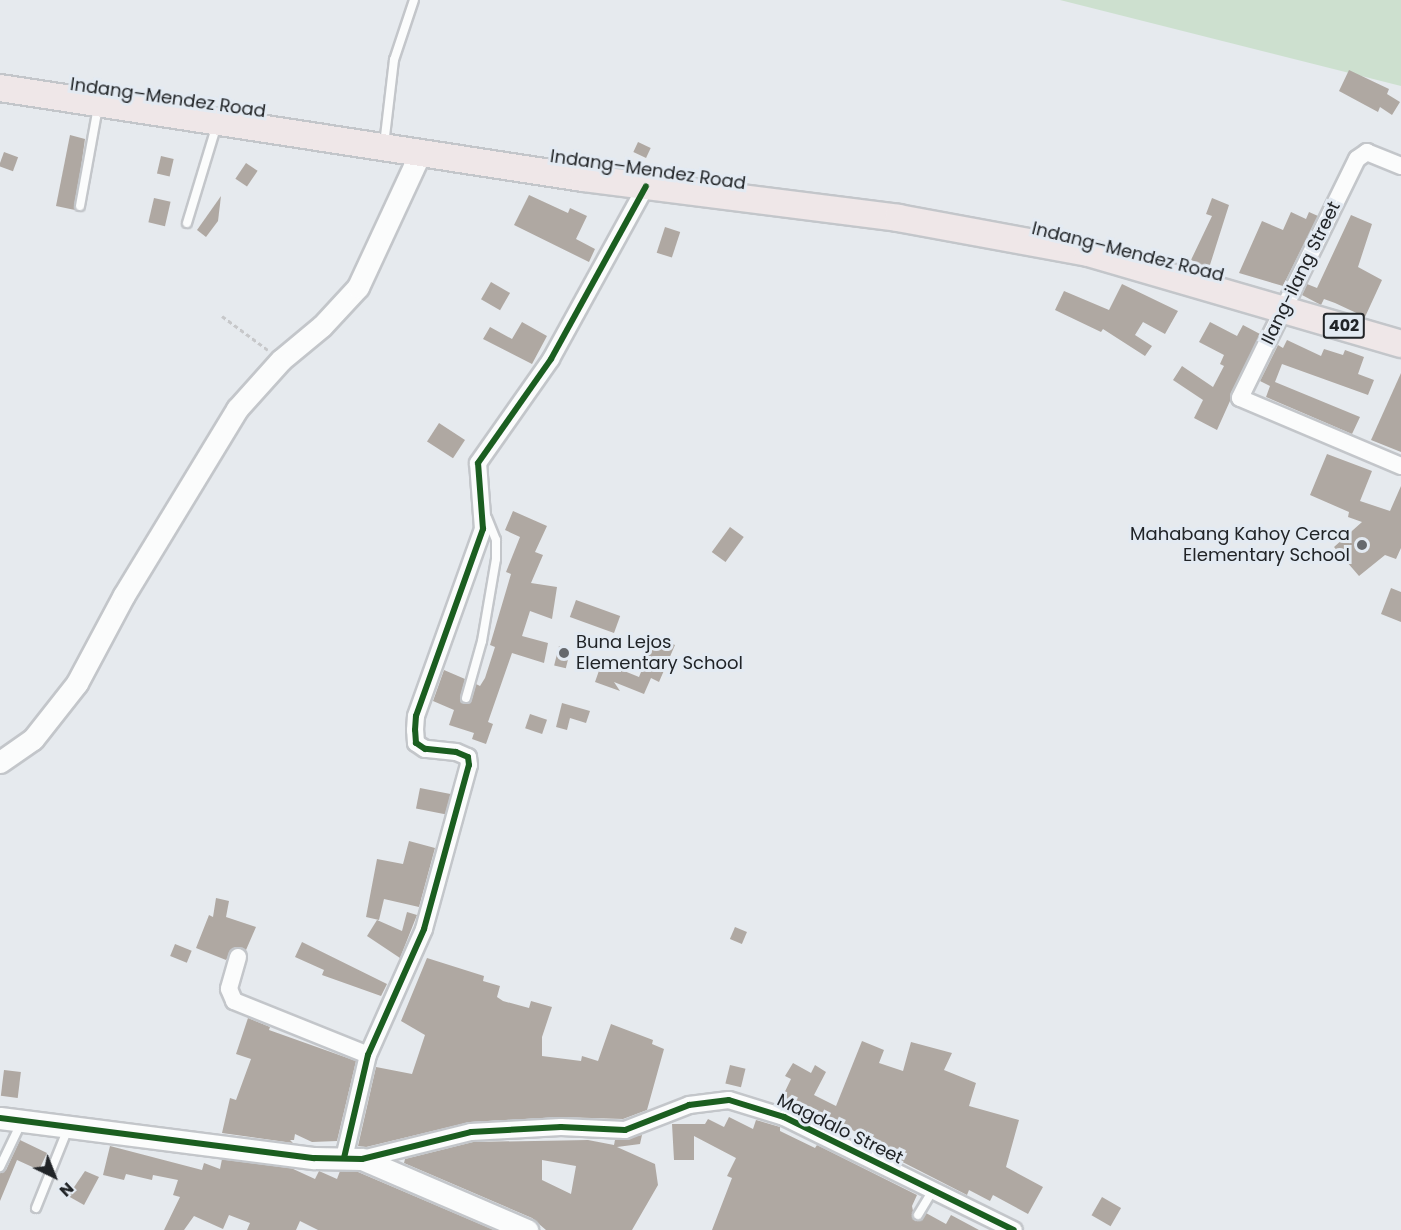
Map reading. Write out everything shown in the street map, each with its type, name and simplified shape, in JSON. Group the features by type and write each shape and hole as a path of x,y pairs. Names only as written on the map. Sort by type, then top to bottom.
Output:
{"main road":[{"name":"Indang–Mendez Road","path":"0,88 646,186 898,218 1088,253 1287,308 1401,344"}],"street":[{"path":"0,762 33,739 77,682 124,595 237,409 281,360 322,326 358,287 421,151"},
{"name":"Ilang-ilang Street","path":"1401,166 1367,152 1357,159 1287,308 1240,398 1401,466"},
{"path":"353,1159 368,1054 424,929 469,765 468,757 456,752 425,749 416,743 415,730 416,716 483,529 484,512 478,463 551,359 646,186"},
{"path":"238,957 229,989 234,1001 368,1054"},
{"name":"Magdalo Street","path":"353,1159 471,1132 551,1127 625,1130 697,1103 729,1100 784,1117 1014,1230"},
{"path":"0,1118 266,1153 353,1159 527,1230"}],"lane":[{"path":"384,146 394,60 414,0"},
{"path":"80,206 99,103"},
{"path":"186,223 218,121"},
{"path":"466,698 482,641 496,559 496,540 484,512"},
{"path":"0,1167 22,1121"},
{"path":"36,1208 69,1126"},
{"path":"918,1215 933,1190"}],"path":[{"path":"222,316 281,360"}],"green space":[{"path":"1060,0 1401,0 1401,86"}],"building":[{"path":"1349,70 1389,89 1387,94 1400,102 1392,115 1380,107 1378,112 1339,91"},
{"path":"70,135 85,139 75,210 56,206"},
{"path":"638,142 651,148 646,158 633,152"},
{"path":"4,152 18,157 13,171 0,167"},
{"path":"161,156 174,159 170,176 157,174"},
{"path":"246,163 258,171 247,187 235,179"},
{"path":"529,195 568,213 570,208 587,216 576,239 595,249 589,262 514,225"},
{"path":"221,196 218,221 206,237 197,230"},
{"path":"154,198 171,202 165,226 148,222"},
{"path":"1212,198 1229,205 1209,268 1191,260 1212,216 1206,214"},
{"path":"1291,212 1306,219 1309,212 1318,216 1283,286 1239,273 1262,221 1283,230"},
{"path":"1351,215 1372,224 1358,267 1382,280 1365,317 1324,299 1321,305 1302,295 1307,284 1317,288"},
{"path":"665,227 680,232 672,258 657,253"},
{"path":"491,282 510,293 500,310 481,299"},
{"path":"1122,284 1178,311 1165,334 1143,322 1135,335 1152,346 1145,356 1103,329 1101,332 1055,310 1064,291 1109,310"},
{"path":"522,322 547,336 532,364 483,339 490,327 512,339"},
{"path":"1210,322 1237,336 1243,325 1260,334 1217,430 1194,418 1203,400 1173,380 1182,366 1213,387 1224,366 1220,364 1224,355 1199,342"},
{"path":"1287,340 1321,356 1324,349 1343,355 1345,350 1364,357 1358,374 1374,380 1368,395 1282,364 1275,382 1360,417 1352,434 1266,397 1270,386 1260,381 1278,345 1283,348"},
{"path":"1401,373 1401,452 1371,440"},
{"path":"439,423 465,440 453,458 427,441"},
{"path":"1327,454 1372,471 1360,501 1390,511 1401,486 1401,548 1396,559 1385,555 1359,576 1334,547 1362,522 1348,517 1349,512 1310,495"},
{"path":"513,511 547,526 535,552 543,555 531,583 557,587 552,619 530,611 522,636 548,643 544,663 512,653 488,722 493,724 486,744 472,739 474,733 449,725 454,710 433,701 444,670 465,679 460,699 465,704 471,702 476,684 480,686 485,678 495,647 490,645 511,574 506,572 520,537 505,530"},
{"path":"730,527 744,537 726,562 712,552"},
{"path":"1391,588 1401,592 1401,622 1381,614"},
{"path":"576,600 620,616 614,633 570,617"},
{"path":"655,637 675,645 659,682 651,678 644,694 614,682 620,691 595,682 602,662 639,677"},
{"path":"559,646 571,649 566,668 554,665"},
{"path":"562,703 590,711 586,723 570,718 567,730 556,727"},
{"path":"530,714 547,720 542,734 525,728"},
{"path":"420,788 450,794 446,815 416,809"},
{"path":"409,841 435,848 419,907 384,899 379,920 366,917 377,859 403,864"},
{"path":"216,898 229,901 226,917 256,927 246,950 235,947 226,960 196,948 209,915 213,917"},
{"path":"407,912 417,915 400,958 367,936 377,920 402,931"},
{"path":"735,927 747,932 742,944 730,939"},
{"path":"302,942 387,984 381,996 322,975 324,970 295,957"},
{"path":"175,944 192,951 187,963 170,956"},
{"path":"427,958 484,976 483,981 500,986 497,997 503,1001 529,1008 531,1001 552,1007 542,1037 542,1056 581,1061 582,1056 598,1061 611,1024 653,1040 652,1044 664,1049 647,1110 623,1119 560,1117 470,1122 366,1147 358,1146 376,1067 412,1074 425,1035 401,1021"},
{"path":"248,1018 270,1027 269,1030 356,1061 337,1141 312,1142 295,1134 294,1140 290,1140 293,1143 222,1133 230,1098 236,1100 251,1059 236,1054"},
{"path":"862,1041 884,1050 879,1063 903,1071 911,1042 952,1053 944,1070 976,1083 969,1106 1019,1120 1006,1167 1043,1187 1028,1214 993,1195 990,1201 969,1190 967,1195 881,1151 884,1145 852,1130 849,1137 779,1104 791,1079 785,1076 793,1063 811,1073 815,1065 826,1072 814,1095 836,1106"},
{"path":"730,1065 746,1069 741,1087 725,1083"},
{"path":"4,1070 21,1072 18,1098 1,1096"},
{"path":"729,1117 753,1129 756,1120 780,1127 780,1131 815,1148 817,1145 917,1195 912,1206 915,1221 922,1220 926,1213 946,1224 951,1215 979,1230 712,1230 732,1178 727,1176 736,1158 694,1136 694,1160 674,1160 672,1124 705,1124 708,1119 724,1127"},
{"path":"642,1135 640,1144 617,1147 655,1164 658,1185 632,1230 546,1230 532,1218 404,1163 405,1159 473,1142 588,1140 614,1145 615,1140","holes":["542,1160 576,1166 571,1194 542,1180"]},
{"path":"20,1140 47,1153 39,1170 17,1160 0,1201 0,1173 6,1170"},
{"path":"110,1146 202,1170 204,1163 220,1169 222,1159 291,1168 315,1179 319,1171 337,1179 340,1171 358,1172 494,1230 318,1230 300,1221 296,1230 247,1230 250,1223 229,1215 223,1229 194,1216 184,1230 164,1230 180,1197 173,1195 178,1180 153,1175 152,1180 126,1174 124,1180 103,1175"},
{"path":"85,1171 99,1177 84,1205 68,1196"},
{"path":"1102,1197 1121,1208 1111,1226 1092,1215"}],"cycle path":[{"path":"344,1158 368,1055 424,929 469,765 468,757 456,752 425,749 416,743 415,730 416,716 483,529 478,463 551,359 646,186"},
{"path":"0,1118 314,1158 362,1159 471,1132 561,1127 625,1130 689,1105 729,1100 784,1117 1014,1230"}],"place":[{"name":"Mahabang Kahoy Cerca Elementary School","path":"1362,545"},
{"name":"Buna Lejos Elementary School","path":"564,653"}]}
